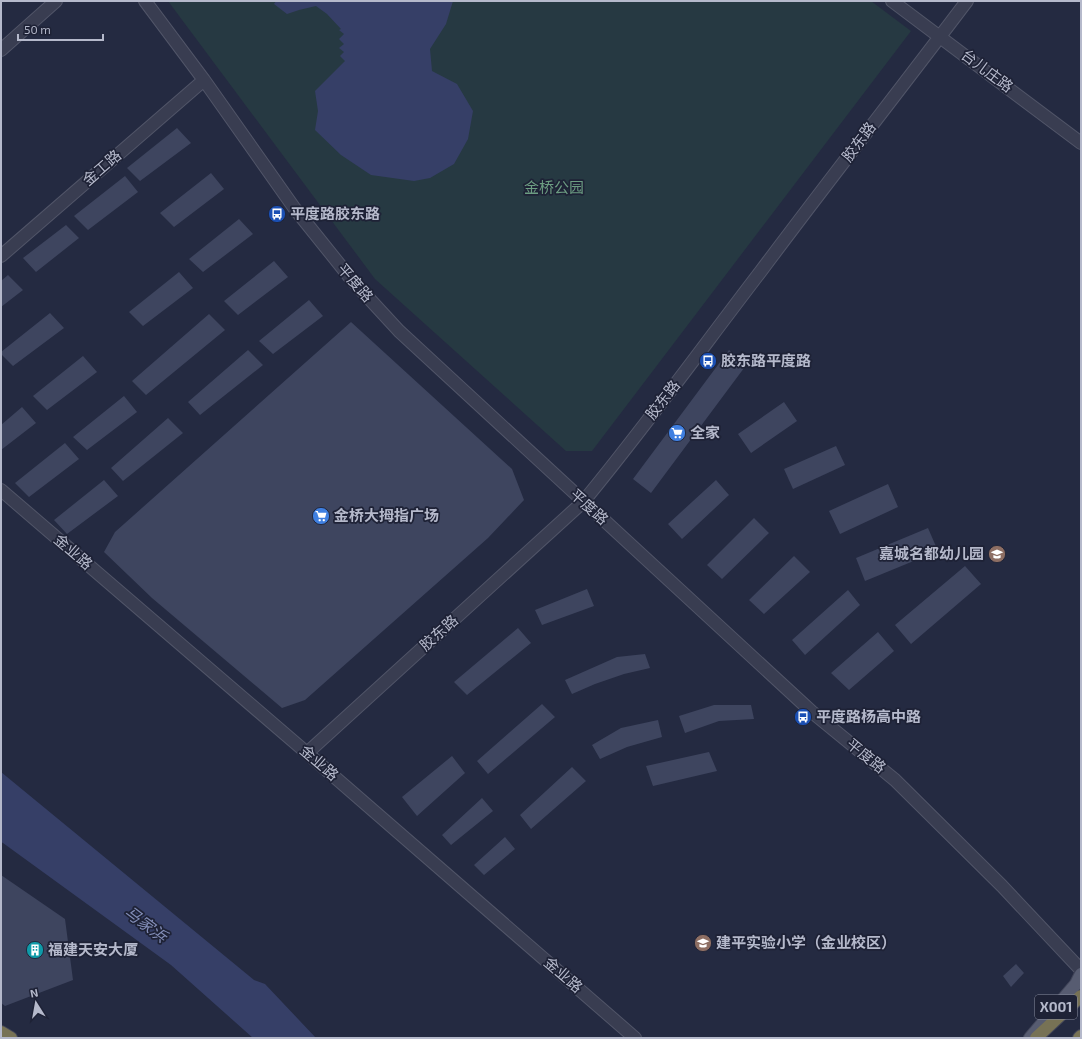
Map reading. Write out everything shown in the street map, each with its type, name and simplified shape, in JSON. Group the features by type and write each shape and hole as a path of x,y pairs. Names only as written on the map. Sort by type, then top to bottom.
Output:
{"highway":[{"path":"1036,1038 1081,996"},
{"name":"X001","path":"1046,1038 1081,1000"},
{"path":"1,1032 11,1038"}],"main road":[{"name":"X001","path":"1030,1038 1076,984 1081,974"}],"street":[{"path":"1,50 56,1"},
{"name":"平度路","path":"145,1 204,80 295,209 352,280 398,331 812,712 895,780 1002,886 1081,970"},
{"name":"台儿庄路","path":"892,1 1081,143"},
{"name":"胶东路","path":"307,753 583,502 699,353 967,1"},
{"name":"金工路","path":"1,256 204,80"},
{"name":"金业路","path":"1,490 635,1038"}],"green space":[{"name":"金桥公园","path":"168,1 871,1 911,31 592,451 566,451 375,279"}],"water":[{"path":"276,1 453,1 446,24 430,49 432,71 457,84 473,111 468,139 454,164 430,178 414,181 371,175 341,155 315,130 318,111 315,91 345,61 340,56 344,52 339,48 344,44 339,39 344,34 339,30 341,29 327,14 316,6 287,14 274,4"},
{"name":"马家浜","path":"1,772 254,980 265,984 316,1038 253,1038 171,965 1,842"}],"building":[{"path":"177,128 191,143 140,181 127,168"},
{"path":"211,173 224,189 174,227 160,213"},
{"path":"125,176 138,192 88,230 74,216"},
{"path":"239,219 253,234 203,272 189,259"},
{"path":"66,225 79,238 36,272 23,258"},
{"path":"274,261 288,277 238,315 224,301"},
{"path":"179,272 193,288 143,326 129,312"},
{"path":"8,275 23,290 1,307 1,281"},
{"path":"309,300 323,316 273,354 259,341"},
{"path":"50,313 64,328 13,366 1,354 1,352"},
{"path":"209,314 225,330 146,395 132,381"},
{"name":"金桥大拇指广场","path":"351,322 512,469 524,500 488,538 305,700 282,708 152,598 104,552 115,532"},
{"path":"248,350 263,365 200,415 188,402"},
{"path":"729,350 747,364 651,493 633,479"},
{"path":"83,356 97,372 47,410 33,396"},
{"path":"124,396 137,412 87,450 73,437"},
{"path":"784,402 797,421 751,453 738,434"},
{"path":"22,407 36,423 1,450 1,425"},
{"path":"168,418 183,433 123,481 111,468"},
{"path":"65,443 79,459 29,497 15,483"},
{"path":"836,446 845,465 793,489 784,469"},
{"path":"104,480 118,496 67,534 54,520"},
{"path":"716,480 729,495 682,539 668,524"},
{"path":"888,484 898,507 840,534 829,511"},
{"path":"754,518 769,533 722,579 707,565"},
{"path":"928,528 938,551 865,581 856,558"},
{"path":"794,556 810,572 764,614 749,600"},
{"path":"965,566 981,584 911,644 895,625"},
{"path":"587,589 594,606 542,625 535,610"},
{"path":"848,590 860,605 805,655 792,640"},
{"path":"518,628 531,643 467,695 454,682"},
{"path":"878,632 894,651 849,690 831,673"},
{"path":"645,654 650,668 624,674 572,694 565,680 617,657"},
{"path":"542,704 555,717 488,774 477,761"},
{"path":"714,705 751,705 754,719 719,721 685,733 679,716"},
{"path":"658,720 662,737 627,747 600,759 592,745 621,728"},
{"path":"709,752 717,771 653,786 646,766"},
{"path":"452,756 465,773 417,816 402,797"},
{"path":"572,767 586,781 531,829 520,815"},
{"path":"482,798 493,811 451,845 442,835"},
{"path":"505,837 515,849 484,875 474,865"},
{"name":"福建天安大厦","path":"1,875 65,919 73,980 5,1006 1,1003"},
{"path":"1016,964 1024,973 1011,987 1003,976"}],"place":[{"name":"平度路胶东路","path":"277,214"},
{"name":"胶东路平度路","path":"708,361"},
{"name":"全家","path":"677,433"},
{"name":"金桥大拇指广场","path":"321,516"},
{"name":"嘉城名都幼儿园","path":"997,554"},
{"name":"平度路杨高中路","path":"803,717"},
{"name":"建平实验小学（金业校区）","path":"703,943"},
{"name":"福建天安大厦","path":"35,950"}]}
